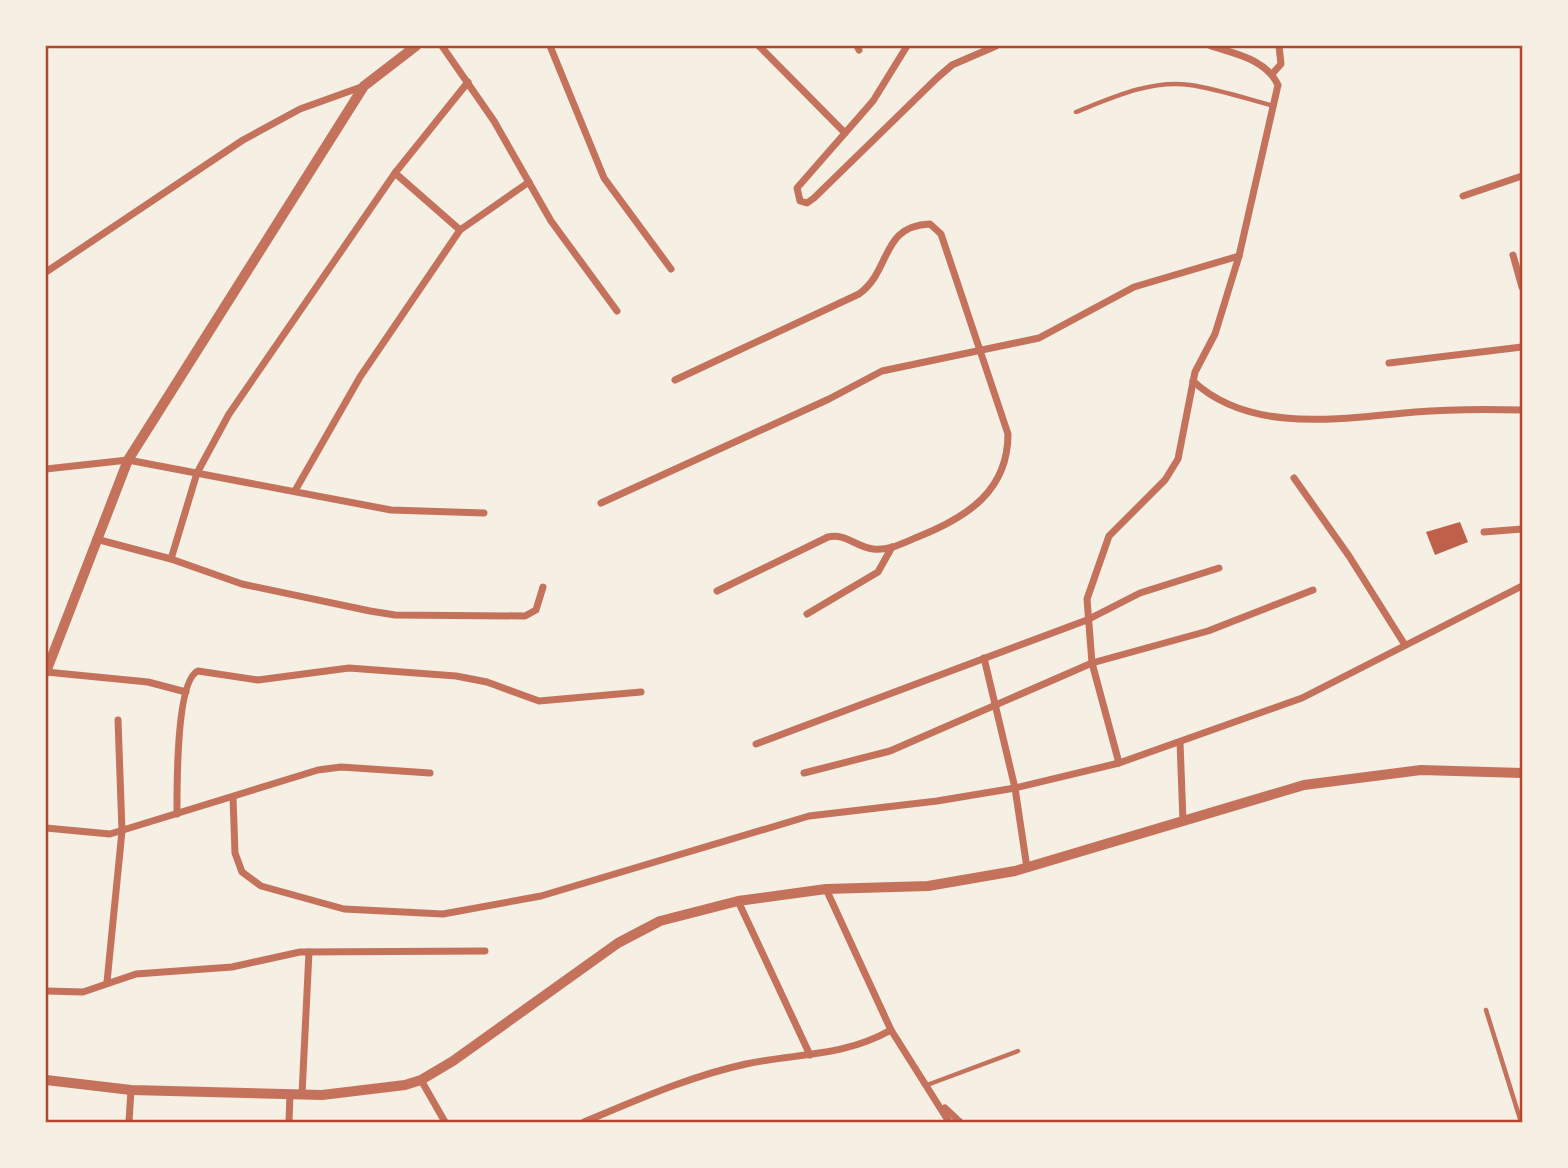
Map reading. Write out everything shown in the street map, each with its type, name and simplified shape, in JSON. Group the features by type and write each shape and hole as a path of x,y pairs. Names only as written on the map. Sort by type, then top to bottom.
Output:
{"street":[{"path":"46,272 243,140 300,109 364,86 416,46"},
{"path":"442,46 468,82 551,221 617,311"},
{"path":"550,46 604,178 671,269"},
{"path":"759,46 845,134"},
{"path":"907,46 873,102 797,188 800,201 807,203 814,198 952,65 996,46"},
{"path":"1119,763 1092,663 1087,620 1092,581 1108,536 1165,480 1178,459 1193,381 1215,334 1239,256 1278,85 1273,73 1249,58 1211,46"},
{"path":"1273,73 1281,64 1279,46"},
{"path":"171,559 197,473 229,414 395,173 468,82"},
{"path":"186,692 148,682 46,672 128,460 364,86"},
{"path":"395,173 460,230"},
{"path":"1463,196 1522,176"},
{"path":"296,489 360,377 460,230 529,182"},
{"path":"675,380 859,294 871,286 897,235 918,224 930,223 941,234 978,351 1003,410 1008,453 986,496 975,509 954,522 892,547 874,549 838,535 828,537 716,591"},
{"path":"1513,255 1522,287"},
{"path":"601,503 791,417 882,370 1039,338 1134,287 1239,256"},
{"path":"1389,363 1522,347"},
{"path":"1193,381 1204,391 1240,410 1291,418 1368,418 1462,408 1522,410"},
{"path":"46,469 128,460 296,489 391,510 484,513"},
{"path":"1294,478 1349,555 1405,645"},
{"path":"1484,533 1522,529"},
{"path":"96,539 171,559 242,584 395,615 525,616 536,610 542,587"},
{"path":"807,614 878,572 892,547"},
{"path":"756,744 1087,620 1140,593 1219,568"},
{"path":"233,797 235,853 242,872 261,886 344,909 443,914 541,897 684,851 810,816 937,802 1015,788 1119,763 1302,698 1522,586"},
{"path":"804,773 890,751 1092,663 1208,631 1313,590"},
{"path":"984,658 1015,788 1027,868"},
{"path":"177,814 177,770 186,692 189,679 198,671 258,680 349,668 475,679 539,701 640,692"},
{"path":"107,982 122,831 118,720"},
{"path":"1180,743 1183,821"},
{"path":"46,828 99,834 122,831 318,770 341,767 430,773"},
{"path":"46,1080 131,1090 290,1094 369,1091 421,1080 453,1061 640,930 695,911 738,901 826,889 928,886 1027,868 1304,785 1421,770 1522,773"},
{"path":"826,889 891,1030 939,1102 949,1122"},
{"path":"738,901 810,1055"},
{"path":"46,991 83,992 136,974 232,967 285,954 485,951"},
{"path":"302,1094 309,952"},
{"path":"584,1122 698,1077 746,1064 852,1048 891,1030"},
{"path":"421,1080 445,1122"},
{"path":"129,1122 131,1090"},
{"path":"289,1122 290,1094"},
{"path":"939,1102 960,1122"}],"lane":[{"path":"1076,112 1129,92 1154,86 1188,84 1274,106"},
{"path":"1486,1010 1521,1122"},
{"path":"927,1085 1017,1051"}],"building":[{"path":"1460,522 1468,542 1435,555 1426,532"}]}
